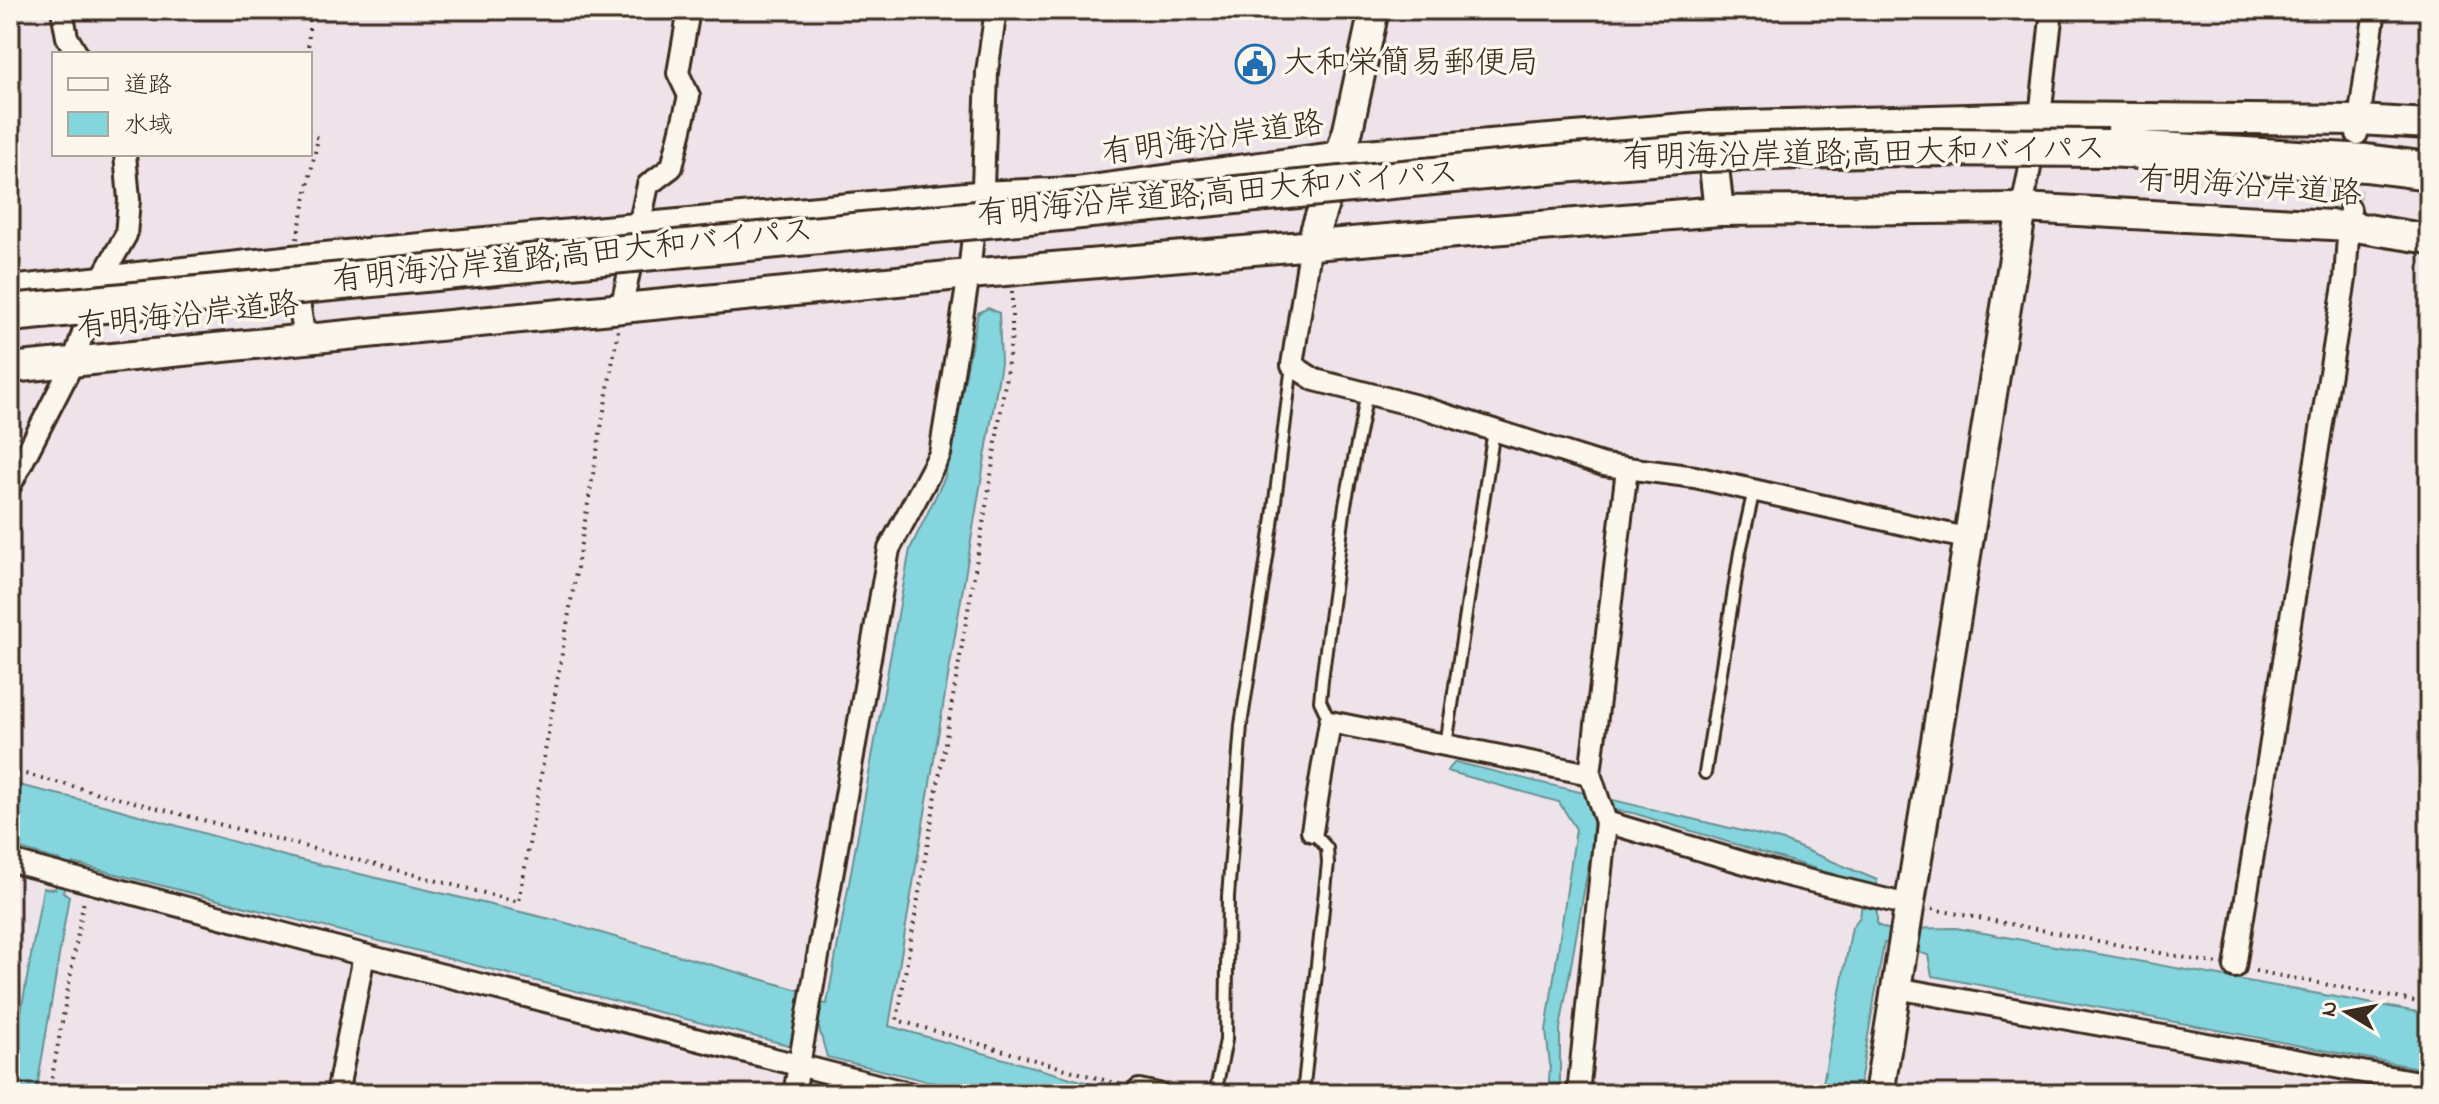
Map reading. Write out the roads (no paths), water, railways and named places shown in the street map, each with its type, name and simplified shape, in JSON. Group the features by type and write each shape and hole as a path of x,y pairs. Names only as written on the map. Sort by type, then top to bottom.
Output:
{"highway":[{"name":"有明海沿岸道路;高田大和バイパス","path":"10,313 1548,165 1703,153 1899,147 2108,148 2361,139 2429,171"},
{"path":"2361,139 2429,179"}],"main road":[{"path":"1311,244 1341,156 1374,10"},
{"name":"有明海沿岸道路","path":"10,291 293,260 977,196 1076,192 1341,156 1710,126 2040,117 2361,139 2429,124"},
{"path":"1710,126 1719,211"},
{"name":"有明海沿岸道路","path":"10,368 1012,270 1719,211 2022,208 2349,218 2429,239"},
{"path":"1879,1094 2022,208"}],"street":[{"path":"62,10 67,37 76,52"},
{"path":"621,309 648,185 672,167 689,96 678,73 689,10"},
{"path":"794,1094 889,549 940,454 969,274 977,196 983,186 987,72 996,10"},
{"path":"2022,208 2040,117 2052,10"},
{"path":"2361,139 2375,10"},
{"path":"10,486 73,363 100,281 126,235 129,200 125,156"},
{"path":"2235,967 2345,279 2349,218"},
{"path":"1311,244 1292,365 1315,380 1421,407 1604,465 1695,477 1970,539"},
{"path":"293,260 305,340"},
{"path":"1578,1094 1606,822 1590,774 1627,469"},
{"path":"1312,831 1330,722 1590,774"},
{"path":"1606,822 1782,874 1908,905"},
{"path":"10,861 364,955 912,1094"},
{"path":"337,1094 364,955"},
{"path":"1896,988 2429,1084"}],"lane":[{"path":"1215,1094 1226,1040 1228,897 1241,725 1272,525 1292,365"},
{"path":"1330,722 1320,701 1322,680 1345,505 1367,393"},
{"path":"1446,745 1494,430"},
{"path":"1705,773 1740,552 1754,490"},
{"path":"1303,1094 1328,863 1327,848 1312,831"}],"water":[{"path":"988,308 999,313 1001,363 889,1026 1127,1094 980,1094 827,1057 819,1028 803,1025 792,1046 73,863 63,892 69,896 36,1094 10,1094 10,1074 43,888 55,889 62,861 10,846 10,783 107,806 288,857 563,922 802,991 801,1001 827,1004 910,549 945,477 978,313"},
{"path":"1455,762 1784,841 1877,880 1877,925 1887,929 1956,928 2429,1014 2429,1070 1932,976 1928,955 1884,943 1858,1094 1821,1094 1852,927 1860,917 1865,884 1633,813 1594,807 1592,845 1560,1029 1560,1094 1548,1094 1550,1065 1546,1031 1576,829 1559,802 1447,771"}],"tunnel":[{"path":"2350,209 2355,154"}],"place":[{"name":"大和栄簡易郵便局","path":"1255,64"}]}
